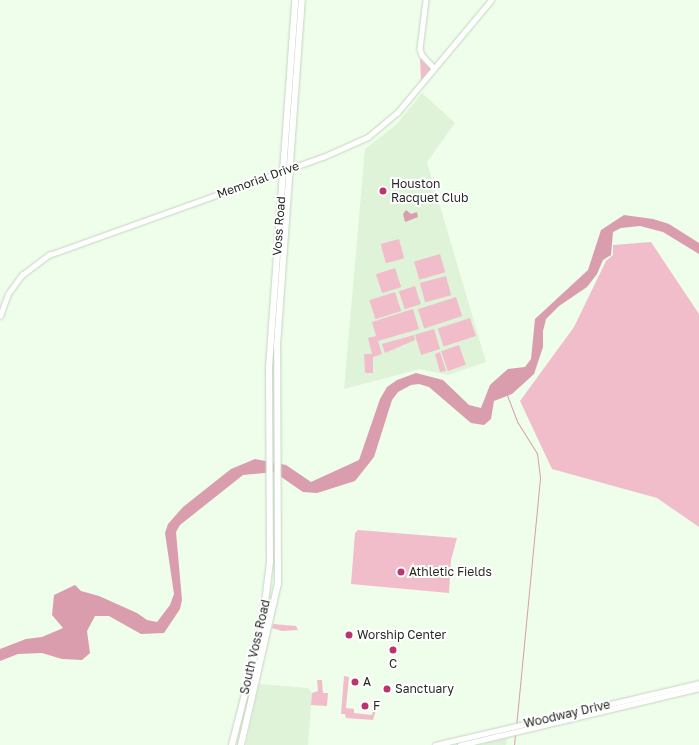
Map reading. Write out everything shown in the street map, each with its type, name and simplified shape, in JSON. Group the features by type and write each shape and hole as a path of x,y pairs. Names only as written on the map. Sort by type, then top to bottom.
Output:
{"main road":[{"name":"Voss Road","path":"279,452 277,386 284,261 285,170 295,0"},
{"name":"Voss Road","path":"270,452 270,386 274,302 285,170 302,0"},
{"path":"277,260 284,261"},
{"path":"274,302 281,303"},
{"path":"270,386 277,386"},
{"name":"South Voss Road","path":"232,745 264,611 270,562 270,452"},
{"name":"South Voss Road","path":"242,745 276,595 279,525 279,452"},
{"path":"270,530 279,525"},
{"path":"248,679 257,681"},
{"name":"Woodway Drive","path":"460,745 508,728 527,726 649,697 699,683"},
{"name":"Woodway Drive","path":"649,697 699,688"},
{"name":"Woodway Drive","path":"435,745 492,734 507,734 527,726"}],"street":[{"path":"426,0 420,49 422,55 434,68"},
{"name":"Memorial Drive","path":"0,315 8,294 22,275 49,255 357,144 373,134 397,113 491,0"}],"shaded area":[{"path":"420,58 431,69 421,81"},
{"name":"Houston Racquet Club","path":"422,93 455,123 427,162 486,362 448,375 420,369 344,389 365,149 396,125"},
{"path":"406,210 411,214 417,212 418,217 405,222 403,214"},
{"path":"624,215 653,219 669,224 699,243 699,254 663,232 640,226 621,228 613,232 611,255 603,260 597,274 587,287 559,306 546,319 543,331 543,347 534,374 512,394 494,401 491,419 484,425 471,423 429,387 419,384 411,385 398,392 392,400 374,457 355,481 317,493 303,492 274,472 243,475 180,525 176,532 182,600 180,609 164,633 141,634 109,616 95,616 87,631 90,653 82,660 62,659 42,653 18,654 0,661 0,649 26,639 42,637 63,628 52,615 54,595 75,585 81,591 99,596 137,613 147,620 157,622 170,605 174,594 165,533 168,524 183,507 231,469 255,459 286,465 311,482 359,460 380,399 387,387 397,380 416,373 443,380 469,405 481,408 490,385 508,369 525,367 531,359 535,319 588,270 601,230"},
{"path":"399,239 404,258 386,263 381,244"},
{"path":"651,242 699,314 699,527 657,498 552,469 520,401 574,327 606,261 613,255 613,245"},
{"path":"440,254 445,272 419,280 414,261"},
{"path":"395,268 401,287 382,293 376,274"},
{"path":"446,276 451,295 425,302 420,283"},
{"path":"415,286 421,304 405,309 399,291"},
{"path":"395,292 401,311 376,319 369,300"},
{"path":"456,297 462,316 424,328 418,309"},
{"path":"413,309 419,329 378,341 382,354 373,357 373,373 365,373 364,354 372,354 368,338 376,336 372,322"},
{"path":"470,318 476,336 444,347 438,329"},
{"path":"434,329 440,349 421,355 415,335"},
{"path":"414,335 415,340 385,353 382,344"},
{"path":"459,345 466,365 448,371 441,351"},
{"path":"440,352 446,371 440,372 435,354"},
{"name":"Athletic Fields","path":"358,530 457,538 451,560 449,593 351,584 355,533"},
{"path":"273,624 296,626 298,630 282,631 272,628"},
{"path":"344,676 349,677 346,708 354,709 354,713 372,715 375,703 378,703 373,720 346,718 345,714 341,714"},
{"path":"317,680 322,680 323,693 328,693 327,706 311,705 312,693 318,691"},
{"path":"259,684 308,688 312,693 308,745 246,745"},
{"path":"507,738 506,745 477,745"}],"waterway":[{"path":"507,395 518,423 537,453 540,478 516,725"},
{"path":"514,745 515,734"}],"place":[{"name":"Houston Racquet Club","path":"383,191"},
{"name":"Athletic Fields","path":"401,572"},
{"name":"Worship Center","path":"349,635"},
{"name":"C","path":"393,650"},
{"name":"A","path":"355,682"},
{"name":"Sanctuary","path":"387,689"},
{"name":"F","path":"365,706"}]}
